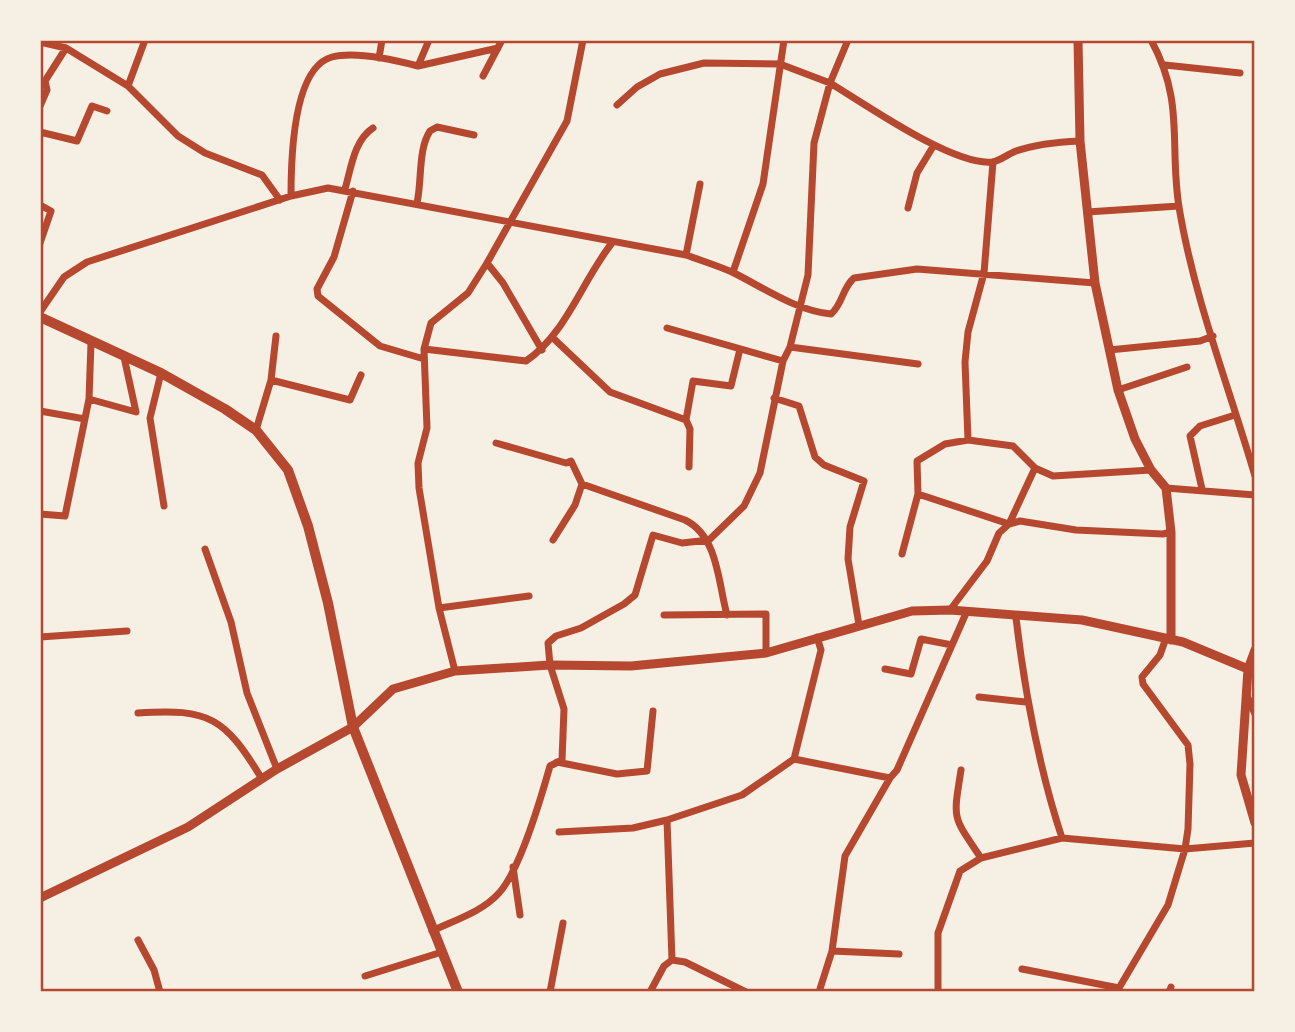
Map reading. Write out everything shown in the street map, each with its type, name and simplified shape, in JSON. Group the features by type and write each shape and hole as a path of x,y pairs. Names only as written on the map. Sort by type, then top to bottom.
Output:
{"main road":[{"path":"40,314 91,343 161,373 256,430 288,470 308,526 328,603 353,727 458,992"}],"street":[{"path":"128,86 145,40"},
{"path":"379,58 383,40"},
{"path":"418,66 429,40"},
{"path":"455,671 439,608 424,525 418,463 427,428 424,349 431,323 468,293 567,121 583,40"},
{"path":"733,272 763,184 784,40"},
{"path":"432,931 479,909 500,892 535,818 550,766 562,760 564,709 550,665 548,643 556,636 580,628 624,604 635,595 653,535 682,543 709,540 744,506 760,473 774,398 808,275 814,143 830,83 849,40"},
{"path":"1021,970 1119,990 1168,905 1185,849 1190,764 1188,745 1143,684 1142,677 1157,661 1168,639 1171,532 1166,488 1150,470 1135,439 1118,390 1095,283 1080,141 1078,44 1086,40"},
{"path":"1151,40 1165,65 1177,123 1179,206 1235,415 1255,475"},
{"path":"40,42 66,48 128,86 178,136 205,153 262,175 280,200"},
{"path":"290,195 296,119 310,76 319,63 333,57 379,58 418,66 500,44"},
{"path":"483,76 500,44"},
{"path":"40,106 47,90 45,81 66,48"},
{"path":"617,105 637,86 660,74 704,63 780,64 830,83 934,145 966,158 993,162 1016,151 1054,142 1080,141"},
{"path":"1165,65 1240,73"},
{"path":"40,132 77,141 92,106 107,111"},
{"path":"417,203 422,177 422,150 430,131 437,127 474,135"},
{"path":"373,128 367,132 356,151 334,257 317,289 318,296 380,346 424,359"},
{"path":"908,208 917,173 934,145"},
{"path":"968,440 965,362 968,332 984,273 993,162"},
{"path":"686,255 700,184"},
{"path":"40,314 64,277 87,262 290,195 328,188 686,255 733,272 799,304 831,314 838,308 846,284 854,278 917,269 1095,283"},
{"path":"40,205 51,211 40,243"},
{"path":"1087,212 1179,206"},
{"path":"424,349 496,355 514,361 526,361 553,338 591,271 612,243"},
{"path":"487,263 503,283 542,350"},
{"path":"667,328 783,361"},
{"path":"256,430 271,380 276,336"},
{"path":"1109,350 1200,341 1213,336"},
{"path":"553,338 611,392 686,420"},
{"path":"40,514 65,516 89,399 91,343"},
{"path":"790,347 918,364"},
{"path":"689,467 690,429 686,420 693,381 731,386 740,349"},
{"path":"89,399 136,412 124,357"},
{"path":"1118,390 1187,368"},
{"path":"161,373 150,418 164,506"},
{"path":"271,380 350,400 361,375"},
{"path":"774,398 799,406 815,457 824,465 863,481 850,527 848,559 859,625"},
{"path":"40,411 85,419"},
{"path":"1202,489 1190,436 1200,426 1235,415"},
{"path":"902,554 918,494 917,461 945,444 968,440 1013,446 1035,468 1053,476 1150,470"},
{"path":"496,443 566,463 570,461 582,484 699,527 709,540 727,615"},
{"path":"950,610 987,561 999,533 1009,524 1035,468"},
{"path":"554,540 575,505 582,484"},
{"path":"1166,488 1255,495"},
{"path":"918,494 1009,524 1020,521 1076,530 1171,532"},
{"path":"205,549 231,622 247,693 277,769"},
{"path":"439,608 529,596"},
{"path":"40,898 188,827 277,769 353,727 393,689 455,671 550,665 631,666 766,653 912,611 950,610 1016,618 1082,621 1168,639 1248,668"},
{"path":"819,992 832,951 845,856 897,770 967,611"},
{"path":"664,615 766,614 766,653"},
{"path":"1016,618 1026,702 1046,788 1062,838"},
{"path":"40,638 127,631"},
{"path":"559,832 633,828 667,820 742,795 794,759 821,650 817,637"},
{"path":"885,668 911,674 921,639 952,645"},
{"path":"1255,650 1248,668 1241,775 1255,823"},
{"path":"979,696 1026,702"},
{"path":"1247,696 1255,715"},
{"path":"138,713 177,710 212,719 240,743 262,779"},
{"path":"557,762 617,774 647,771 653,711"},
{"path":"794,759 890,778"},
{"path":"961,770 954,810 956,824 981,858"},
{"path":"667,820 672,960"},
{"path":"938,992 938,933 960,872 981,858 1062,838 1185,849 1255,843"},
{"path":"513,867 520,915"},
{"path":"550,992 563,923"},
{"path":"138,940 154,970 160,992"},
{"path":"832,951 899,954"},
{"path":"365,976 442,952"},
{"path":"650,992 664,966 672,960 685,962 746,992"}]}
